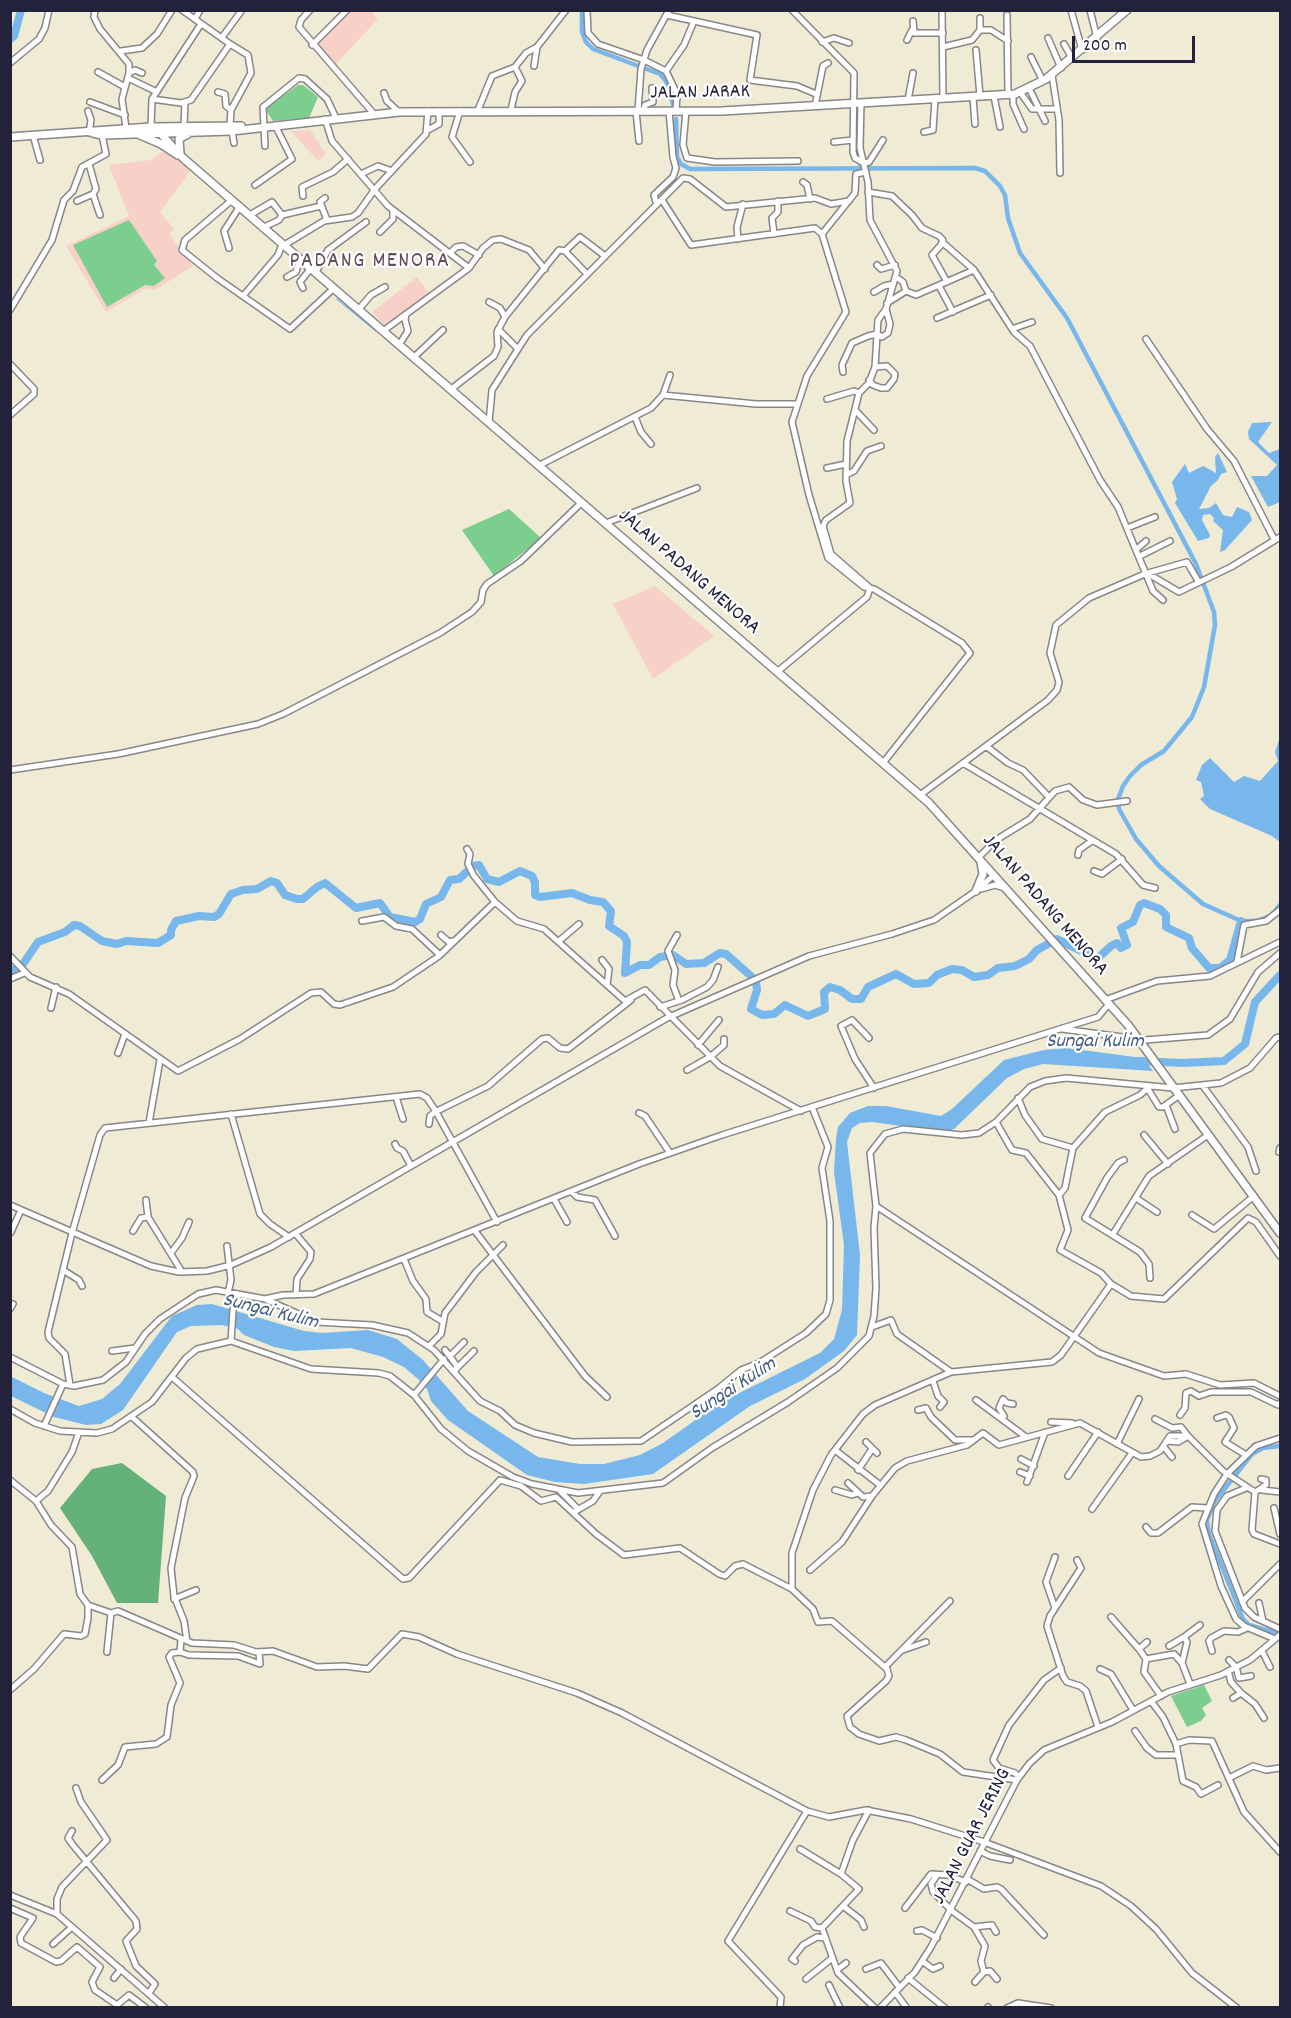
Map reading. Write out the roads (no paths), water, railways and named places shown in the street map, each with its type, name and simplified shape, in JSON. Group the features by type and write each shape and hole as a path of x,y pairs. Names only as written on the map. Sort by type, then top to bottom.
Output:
{"main road":[{"name":"JALAN JARAK","path":"157,131 183,126 245,128 399,112 686,111 815,106 857,107 908,100 1014,94 1052,75 1128,10"},
{"path":"10,136 91,133 126,128 137,131 180,155"},
{"name":"JALAN JARAK","path":"157,131 193,132 231,128"},
{"path":"91,133 102,135 157,131"},
{"name":"JALAN PADANG MENORA","path":"157,131 180,155 300,258 312,271 359,309 948,821 1139,1041 1281,1233"},
{"path":"180,155 179,139 193,132"},
{"path":"976,891 983,874 979,858"}],"street":[{"path":"10,63 39,39 45,28 49,10"},
{"path":"95,10 94,17 100,29 120,50 129,64 129,75 122,99 126,128"},
{"path":"120,50 134,51 142,48 157,34 172,10"},
{"path":"182,10 248,55 251,73 231,110 234,143"},
{"path":"195,19 200,10"},
{"path":"223,36 242,10"},
{"path":"310,10 298,24 312,45 374,114"},
{"path":"312,45 347,10"},
{"path":"478,110 492,76 515,67 525,53 537,47 566,10"},
{"path":"587,10 588,33 598,44 666,70 676,94 673,111 673,157 676,168 673,177 654,195 691,245 815,228 822,234 846,312 812,365 796,404 793,429 828,558 864,587 870,589"},
{"path":"792,10 854,73 860,147 865,167 870,220 895,265 896,278 886,306 878,320 875,367 859,393 847,441 846,476 850,503 826,520 823,526 831,554 870,589 962,643 970,653 883,763"},
{"path":"924,132 933,130 939,99 943,47 942,10"},
{"path":"1071,10 1082,50"},
{"path":"1090,10 1096,38"},
{"path":"639,141 641,69 668,13 757,35 750,80 797,86 816,94"},
{"path":"1007,15 1013,104 1024,129"},
{"path":"943,47 972,40 980,30 980,18"},
{"path":"666,70 684,45 694,21"},
{"path":"907,40 913,21"},
{"path":"157,131 152,99 201,24"},
{"path":"912,30 919,34 943,33"},
{"path":"980,30 991,30 1008,41"},
{"path":"822,42 834,38 849,43"},
{"path":"1048,38 1061,68"},
{"path":"152,99 185,102 195,97 230,44"},
{"path":"1064,44 1072,58"},
{"path":"534,66 537,47"},
{"path":"975,124 976,50"},
{"path":"1031,57 1043,81"},
{"path":"815,106 823,66 828,63"},
{"path":"511,110 515,92 522,81 515,67"},
{"path":"129,75 135,70 142,73"},
{"path":"98,72 125,87"},
{"path":"908,100 913,73"},
{"path":"129,75 157,92"},
{"path":"1052,75 1057,109 1060,173"},
{"path":"265,146 262,126 265,104 300,78 305,79 327,99 336,118"},
{"path":"639,111 645,105 653,102 652,88"},
{"path":"1029,88 1045,121"},
{"path":"218,92 225,93 226,106 231,110"},
{"path":"384,93 387,101 399,112"},
{"path":"1014,94 1032,109 1042,111 1057,109"},
{"path":"994,96 1000,127"},
{"path":"90,102 125,115"},
{"path":"183,126 185,102"},
{"path":"857,107 853,140 855,158 865,167"},
{"path":"460,110 452,137 470,162"},
{"path":"88,111 91,133"},
{"path":"428,111 428,130"},
{"path":"243,296 284,245 327,220 352,217 363,207 375,189 428,130 439,124 439,111"},
{"path":"686,111 683,145 687,158 715,162 798,161"},
{"path":"325,119 332,141 393,210 433,243 451,252 469,268"},
{"path":"255,185 292,159 274,125"},
{"path":"33,135 40,160"},
{"path":"10,310 52,240 64,200 73,191 82,167 106,154 102,135"},
{"path":"834,142 853,140"},
{"path":"822,234 849,201 857,187 855,176 873,160 883,140"},
{"path":"303,196 302,187 333,172 348,159"},
{"path":"77,201 93,194 96,189 89,164"},
{"path":"362,174 378,166 392,171"},
{"path":"489,423 492,390 518,348 604,256 685,177 726,207 810,199 831,204 849,201"},
{"path":"803,182 807,185 810,199"},
{"path":"868,192 892,196 922,228 939,236 942,242 974,270 1012,329 1030,346 1100,480 1116,505 1137,549 1153,591 1163,600"},
{"path":"93,194 100,215"},
{"path":"326,198 320,202 327,220"},
{"path":"232,200 185,240 182,250 290,329 334,288"},
{"path":"774,234 771,218 778,212 778,201"},
{"path":"250,215 272,202 282,215"},
{"path":"738,239 737,226 743,204"},
{"path":"229,248 224,231 240,206"},
{"path":"264,227 279,220 282,215 321,207"},
{"path":"380,232 393,219 393,210"},
{"path":"303,288 300,282 328,250 366,222"},
{"path":"566,251 580,237 604,256"},
{"path":"384,331 469,268 489,243 501,238 529,250 545,269"},
{"path":"942,242 932,255 947,282"},
{"path":"451,252 456,247 463,246 479,255"},
{"path":"450,390 494,356 498,347 498,329 505,317 560,250 566,251"},
{"path":"566,251 566,255 587,274"},
{"path":"287,278 296,270 300,258"},
{"path":"877,265 881,269 895,265"},
{"path":"296,270 312,271"},
{"path":"896,278 903,282 906,291 916,295 974,270"},
{"path":"874,292 884,285 893,284"},
{"path":"939,286 953,312"},
{"path":"359,309 370,296 385,287"},
{"path":"886,306 906,291"},
{"path":"937,318 991,295"},
{"path":"489,302 500,308 505,317"},
{"path":"843,372 842,365 852,343 877,334 886,336 890,329 886,306"},
{"path":"399,345 408,331 406,314"},
{"path":"1012,329 1032,322"},
{"path":"498,329 518,348"},
{"path":"413,358 443,330"},
{"path":"1146,339 1207,429 1234,461 1277,538 1231,567 1179,592 1147,573"},
{"path":"10,364 34,389 34,394 10,415"},
{"path":"869,380 881,388 887,388 894,379 895,374 887,366 875,367"},
{"path":"538,466 651,408 663,395 670,375"},
{"path":"827,399 854,391 859,393"},
{"path":"663,395 756,404 796,404"},
{"path":"856,411 874,430"},
{"path":"635,417 651,444"},
{"path":"846,476 854,471 867,451 881,446"},
{"path":"827,468 846,464"},
{"path":"606,523 697,488"},
{"path":"1116,505 1124,500"},
{"path":"10,770 118,754 258,724 283,714 440,633 472,612 481,602 487,584 521,561 581,502"},
{"path":"1127,528 1155,517"},
{"path":"1137,549 1146,541"},
{"path":"1140,556 1170,541"},
{"path":"920,795 1048,700 1057,690 1059,682 1050,653 1059,620 1089,598 1147,573 1187,562 1200,580"},
{"path":"777,672 867,597 870,589"},
{"path":"986,746 1035,780 1048,796"},
{"path":"963,763 1093,840 1122,859 1143,885 1155,888"},
{"path":"979,858 996,840 1021,827 1055,791 1069,787 1083,800 1097,805 1127,801"},
{"path":"1078,855 1079,850 1093,840"},
{"path":"467,849 468,864 474,876 495,902 517,921 539,925 625,1001 645,990"},
{"path":"1094,871 1102,874 1122,859"},
{"path":"10,1205 151,1266 182,1272 207,1271 231,1265 289,1237 670,1017 809,956 892,934 934,920 976,891 994,875"},
{"path":"976,891 995,885 1005,888"},
{"path":"12,958 23,972 40,982 56,987 178,1071 240,1039 311,993 321,992 334,1004 340,1005 361,996 379,994 413,975 440,955 495,902"},
{"path":"1237,962 1244,925 1266,921 1281,909"},
{"path":"362,921 384,917 396,926 412,929 440,955"},
{"path":"559,941 579,924"},
{"path":"441,935 448,942 455,941"},
{"path":"676,936 668,953 675,970 673,988 679,1001"},
{"path":"265,1299 283,1294 314,1294 670,1153 1098,1017 1107,1002 1157,981 1209,976 1281,942"},
{"path":"1061,1029 1139,1041 1198,1038 1220,1029 1230,1018 1258,972 1281,953"},
{"path":"602,960 609,969 607,985"},
{"path":"660,1007 679,1001 707,987 713,980 718,967"},
{"path":"10,979 23,972"},
{"path":"51,1008 56,987"},
{"path":"645,990 710,1057 733,1074 801,1111"},
{"path":"429,1124 430,1116 435,1112 488,1086 545,1038 564,1050 574,1046 645,990"},
{"path":"698,1044 716,1027 719,1020"},
{"path":"869,1038 852,1020 841,1026 855,1059 874,1088"},
{"path":"118,1053 125,1034"},
{"path":"10,1409 46,1423 79,1432 97,1433 112,1429 152,1402 186,1358 197,1349 231,1339 311,1369 379,1373 399,1382 416,1393 441,1429 468,1451 513,1477 559,1490 600,1491 663,1483 712,1448 788,1402 837,1368 864,1343 872,1327 876,1304 874,1228 876,1206 870,1153 885,1134 903,1129 970,1135 978,1133 996,1122 1030,1087 1045,1081 1066,1078 1173,1088 1221,1083 1238,1076 1261,1057 1276,1038 1281,1037"},
{"path":"687,1070 710,1057 723,1045 724,1039"},
{"path":"149,1123 160,1060"},
{"path":"1203,1086 1248,1147 1256,1171"},
{"path":"1149,1087 1159,1107 1166,1105 1178,1095"},
{"path":"1059,1195 1065,1188 1073,1148 1105,1113 1149,1087"},
{"path":"70,1385 65,1354 49,1338 48,1332 72,1233 102,1131 149,1123 424,1095 497,1222"},
{"path":"396,1097 403,1119"},
{"path":"1018,1098 1025,1115 1041,1139 1073,1148"},
{"path":"1166,1105 1175,1129"},
{"path":"445,1350 451,1355 456,1370 480,1401 500,1412 515,1425 534,1433 572,1442 641,1441 719,1388 736,1373 772,1355 817,1324 826,1314 830,1300 830,1221 822,1168 828,1147 812,1107"},
{"path":"639,1113 645,1116 670,1153"},
{"path":"231,1114 260,1214 289,1237"},
{"path":"996,1122 1012,1150 1026,1153 1059,1195 1068,1230 1060,1250 1101,1273 1111,1284 1131,1296 1164,1299 1248,1218 1256,1222 1281,1256"},
{"path":"1144,1135 1168,1164"},
{"path":"1113,1234 1149,1176 1208,1135"},
{"path":"395,1144 396,1148 404,1151 411,1166"},
{"path":"1124,1160 1118,1163 1107,1178 1085,1218 1140,1252 1149,1264 1150,1278"},
{"path":"572,1191 577,1197 595,1200 615,1236"},
{"path":"1192,1215 1214,1229 1254,1196"},
{"path":"1136,1198 1157,1212"},
{"path":"554,1199 567,1222"},
{"path":"146,1200 148,1217 182,1272"},
{"path":"876,1206 1099,1353 1160,1375 1186,1374 1220,1385 1254,1383 1281,1396"},
{"path":"11,1232 21,1210"},
{"path":"133,1231 141,1218 148,1217"},
{"path":"171,1253 183,1238 189,1222"},
{"path":"475,1231 490,1254 585,1376 608,1397"},
{"path":"295,1233 311,1252 310,1258 297,1279 296,1295"},
{"path":"429,1346 441,1334 445,1313 490,1254 502,1245"},
{"path":"227,1246 231,1265 231,1339"},
{"path":"404,1259 413,1281 426,1299 427,1312 442,1321"},
{"path":"63,1270 79,1280 82,1286"},
{"path":"792,1589 791,1561 813,1490 835,1450 863,1414 875,1405 951,1372 1052,1362 1061,1355 1111,1284"},
{"path":"10,1357 62,1387 103,1380 117,1372 160,1319 182,1303 209,1290 232,1296 265,1299 316,1322 388,1327 408,1333 429,1346 442,1361 456,1370"},
{"path":"872,1327 891,1320 897,1334 951,1372"},
{"path":"451,1355 464,1342"},
{"path":"112,1352 135,1348"},
{"path":"456,1370 474,1351"},
{"path":"416,1393 442,1361"},
{"path":"172,1377 403,1579 410,1578 500,1480 521,1486 541,1501 556,1497 576,1511"},
{"path":"933,1381 938,1396 944,1402 940,1407"},
{"path":"46,1423 62,1387"},
{"path":"1180,1415 1185,1408 1186,1393 1191,1391 1199,1396 1211,1392 1251,1392 1278,1405 1281,1403"},
{"path":"1005,1419 999,1404 1003,1399 1010,1404"},
{"path":"1118,1444 1139,1399"},
{"path":"976,1400 1005,1419 1026,1437"},
{"path":"918,1410 926,1408 955,1440 974,1440"},
{"path":"1217,1418 1226,1415 1229,1417 1234,1428 1225,1442 1246,1455"},
{"path":"132,1417 195,1476 185,1498 175,1537 171,1568 174,1599 187,1630 180,1652"},
{"path":"1155,1419 1172,1428 1181,1426 1188,1436 1228,1475 1246,1488 1255,1492 1262,1490 1281,1492"},
{"path":"1051,1422 1084,1424 1132,1453 1150,1456 1162,1449 1177,1434 1188,1436"},
{"path":"810,1570 842,1542 872,1496 895,1468 943,1449 954,1449 986,1433 999,1445 1073,1424"},
{"path":"36,1501 48,1491 72,1452 79,1432"},
{"path":"1020,1472 1029,1479 1045,1432"},
{"path":"1068,1476 1098,1432"},
{"path":"1279,1637 1240,1624 1233,1612 1209,1550 1203,1524 1207,1508 1228,1475 1246,1455 1264,1442 1281,1438"},
{"path":"858,1470 875,1451 866,1442"},
{"path":"835,1450 880,1485"},
{"path":"1092,1509 1132,1453"},
{"path":"1021,1459 1034,1466"},
{"path":"1261,1479 1266,1480 1266,1485 1262,1490"},
{"path":"10,1480 36,1501 51,1525 72,1547 80,1594 88,1605 111,1613 118,1611 184,1640 241,1646 259,1653 273,1651 317,1667 344,1666 363,1670 375,1663 402,1634 410,1633 457,1654 577,1693 622,1713 807,1811 829,1817 869,1810 911,1819 984,1842 1101,1886 1131,1906 1156,1929 1192,1973 1237,2007"},
{"path":"848,1483 863,1497 872,1496"},
{"path":"1246,1488 1230,1493 1217,1510 1214,1519 1215,1531 1242,1602 1249,1613 1264,1623 1281,1629"},
{"path":"559,1490 604,1541 624,1555 680,1548 725,1576 735,1566 743,1564 792,1589 813,1609 818,1622 832,1621 885,1667 889,1676 847,1716 849,1727 859,1734 879,1742 896,1737 906,1740 940,1754 963,1772 1018,1778"},
{"path":"835,1490 852,1495 858,1493"},
{"path":"576,1511 593,1501 600,1491"},
{"path":"1255,1492 1252,1530 1254,1534 1281,1544"},
{"path":"1146,1527 1151,1533 1158,1533 1192,1507 1207,1508"},
{"path":"1274,1508 1281,1534"},
{"path":"1055,1557 1046,1582 1055,1608"},
{"path":"1077,1560 1081,1568 1055,1608 1047,1626 1066,1682 1080,1686 1086,1691 1098,1727"},
{"path":"1242,1602 1281,1564"},
{"path":"174,1599 196,1590"},
{"path":"885,1667 950,1601"},
{"path":"1259,1602 1264,1623"},
{"path":"10,1690 34,1669 64,1634 81,1636 85,1634 88,1605"},
{"path":"106,1652 111,1613"},
{"path":"1111,1617 1146,1659 1144,1672 1161,1696"},
{"path":"1169,1646 1200,1625"},
{"path":"1212,1651 1209,1641 1212,1638 1224,1631 1238,1632 1247,1628"},
{"path":"1182,1662 1187,1642 1184,1636"},
{"name":"JALAN GUAR JERING","path":"880,2007 908,1978 937,1938 1018,1778 1044,1750 1161,1696 1228,1671 1262,1651 1279,1637"},
{"path":"913,1648 914,1639"},
{"path":"901,1650 926,1642"},
{"path":"1139,1649 1147,1642"},
{"path":"1262,1651 1270,1667"},
{"path":"102,1780 118,1765 125,1747 156,1744 167,1737 171,1705 180,1683 169,1657 172,1653 238,1656 260,1662 259,1653"},
{"path":"1146,1659 1169,1653 1174,1654 1182,1662 1190,1684"},
{"path":"1229,1660 1236,1667 1239,1678 1244,1675 1246,1678 1251,1676"},
{"path":"1018,1778 1015,1773 999,1768 993,1761 1009,1725 1044,1680 1060,1668"},
{"path":"1100,1669 1111,1674 1133,1710"},
{"path":"1228,1671 1231,1682 1255,1704 1263,1718"},
{"path":"1233,1698 1241,1693"},
{"path":"1151,1701 1163,1717 1176,1744 1183,1781 1196,1787 1202,1794 1218,1785"},
{"path":"1135,1731 1147,1748 1156,1755 1177,1755"},
{"path":"1176,1744 1189,1740 1212,1741 1244,1812 1281,1852"},
{"path":"1229,1778 1253,1766 1266,1770 1281,1768"},
{"path":"57,1914 58,1893 86,1860 99,1851 107,1840 84,1812 76,1788"},
{"path":"82,1804 89,1800"},
{"path":"841,1874 869,1810"},
{"path":"780,2007 781,1997 728,1941 807,1811"},
{"path":"72,1831 68,1838 136,1921 137,1929 126,1941 136,1966 155,1984 149,1993"},
{"path":"800,1849 841,1874 860,1889 822,1928"},
{"path":"980,1851 990,1856 1010,1860"},
{"path":"937,1875 932,1888 952,1911 974,1927 985,1946 981,1961 984,1972"},
{"path":"905,1908 927,1877 948,1875 967,1880 984,1889 997,1887 1001,1889 1044,1935"},
{"path":"10,1895 57,1914 165,2007"},
{"path":"843,1906 861,1920 864,1927"},
{"path":"10,1908 33,1918 20,1937 21,1943 56,1962 61,1961 75,1947 101,1970 92,1982 95,1990 117,2005 129,1995 146,2007"},
{"path":"790,1911 811,1921 815,1927 822,1928"},
{"path":"974,1927 992,1925 996,1932"},
{"path":"53,1944 72,1927"},
{"path":"822,1928 831,1959 837,1970 874,2007"},
{"path":"916,1931 922,1930 937,1938"},
{"path":"795,1961 792,1959 800,1944 817,1937 824,1938"},
{"path":"89,1957 98,1948"},
{"path":"806,1979 831,1959"},
{"path":"922,1961 933,1969 940,1966"},
{"path":"837,1970 846,1963"},
{"path":"866,1968 881,1963 906,2007"},
{"path":"114,1978 121,1969"},
{"path":"975,1982 984,1972 990,1971 997,1979"},
{"path":"908,1978 945,2007"},
{"path":"829,1985 840,2007"},
{"path":"135,1998 143,1988"},
{"path":"1007,2007 1018,2003 1051,2007"}],"water":[{"path":"1272,422 1258,442 1269,453 1280,449 1280,502 1268,507 1251,476 1267,476 1277,465 1249,439 1248,432 1252,423"},
{"path":"1218,453 1227,472 1221,474 1211,486 1199,509 1209,508 1216,503 1223,515 1232,517 1237,507 1249,512 1252,520 1225,550 1220,552 1223,530 1213,521 1214,518 1210,514 1203,515 1202,520 1210,535 1209,538 1198,541 1175,503 1177,499 1172,482 1185,464 1189,473 1203,466 1216,473 1215,457"},
{"path":"1280,737 1280,842 1272,836 1210,809 1200,799 1204,796 1201,782 1196,780 1202,765 1210,758 1234,782 1244,776 1260,781 1278,761 1275,752"},
{"path":"1066,1048 1143,1058 1153,1071 1043,1064 1024,1069 1007,1078 954,1129 946,1132 872,1122 860,1123 852,1128 847,1142 860,1255 857,1335 844,1351 805,1379 750,1406 653,1474 584,1484 555,1482 527,1475 448,1420 431,1401 427,1389 404,1367 383,1357 351,1348 294,1351 274,1347 244,1335 238,1329 222,1325 191,1326 177,1332 123,1410 101,1424 86,1425 54,1417 11,1396 10,1376 44,1393 79,1406 102,1399 120,1384 172,1316 197,1305 212,1304 304,1331 322,1333 368,1330 397,1339 423,1360 468,1411 538,1457 580,1464 604,1464 640,1455 663,1443 721,1402 820,1353 834,1339 842,1310 844,1245 834,1172 836,1139 838,1127 850,1113 868,1106 886,1106 941,1116 952,1109 1004,1060 1044,1050"}],"waterway":[{"path":"10,39 14,36 21,10"},
{"path":"582,10 582,32 586,42 593,49 660,74 666,81 673,104"},
{"path":"857,74 857,100"},
{"path":"857,113 858,137"},
{"path":"676,119 677,157 681,164 690,169 975,168 985,171 1000,186 1005,195 1008,218 1020,253 1067,318 1196,564 1214,612 1215,625 1204,687 1192,717 1164,751 1141,765 1130,776 1118,799 1119,809 1136,839 1159,866 1203,904 1241,921 1257,921 1272,915 1280,905"},
{"path":"859,164 859,169"},
{"path":"337,299 376,331"},
{"path":"10,972 23,964 38,942 65,932 74,925 80,926 102,941 117,944 126,941 158,943 171,935 176,921 199,916 214,917 219,914 231,894 257,889 271,881 277,883 285,895 297,899 303,899 325,883 356,908 380,903 390,917 415,922 420,919 426,904 441,897 450,880 459,879 473,866 479,865 487,879 499,882 520,871 532,876 535,882 535,895 540,897 572,893 603,902 611,911 609,926 624,936 627,942 625,973 640,965 649,965 660,957 673,955 686,964 704,963 720,953 726,954 752,977"},
{"path":"756,982 757,990 751,1009 762,1015 774,1014 785,1005 808,1016 825,1009 824,992 830,987 840,990 852,999 861,999 868,987 896,974 914,984 929,983 937,975 952,969 962,970 974,977 988,975 998,968 1015,966 1029,959 1037,950 1057,939 1097,959 1117,943 1121,948 1127,945 1121,928 1133,922 1140,905 1144,903 1160,909 1166,915 1166,927 1189,938 1192,948 1209,968 1220,968 1230,960 1241,921"},
{"name":"Sungai Kulim","path":"1138,1061 1183,1063 1224,1061 1245,1044 1255,1002 1280,975"},
{"path":"1280,1446 1263,1448 1252,1454 1215,1501 1207,1520 1209,1534 1243,1619 1249,1625 1280,1634"}],"district":[{"name":"PADANG MENORA","path":"370,263"}]}
